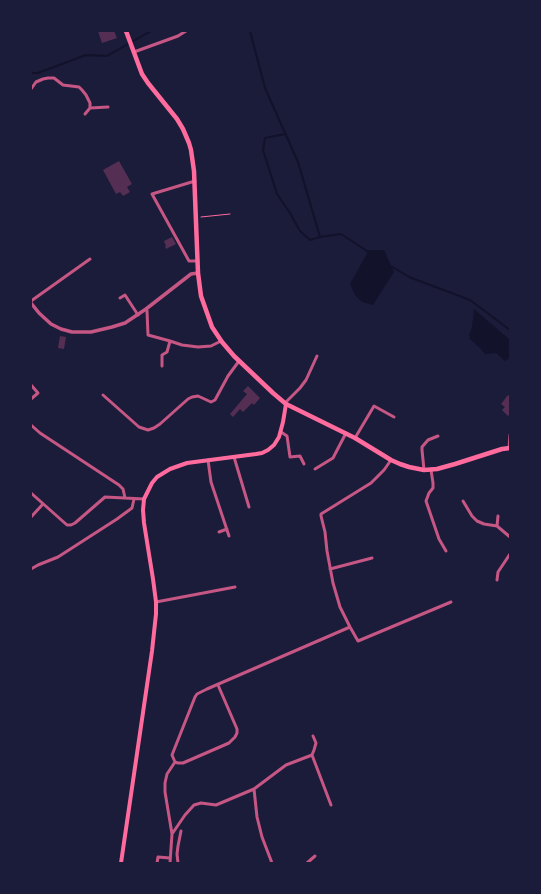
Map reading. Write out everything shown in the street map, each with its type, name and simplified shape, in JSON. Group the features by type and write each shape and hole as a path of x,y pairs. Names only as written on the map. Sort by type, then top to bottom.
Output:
{"main road":[{"path":"126,31 145,78 170,109 183,129 191,150 195,181 198,273 202,296 212,327 239,361 286,403 346,433 391,460 409,467 431,470 510,448"},
{"path":"120,863 155,632 156,602 144,523 144,499 152,483 163,472 179,466 208,460 262,453 274,445 281,432 286,403"}],"street":[{"path":"134,52 178,36 186,31"},
{"path":"31,87 36,82 43,79 54,78 63,85 82,90 90,103 90,108"},
{"path":"85,114 90,108 108,106"},
{"path":"195,181 152,194 189,261 198,261"},
{"path":"90,259 31,302 39,313 51,324 61,329 80,333 91,332 125,323 138,315 191,274 198,273"},
{"path":"120,298 125,294 138,315"},
{"path":"146,309 148,335 182,345 208,347 222,341"},
{"path":"162,366 162,355 167,352 170,341"},
{"path":"286,403 306,380 317,356"},
{"path":"103,395 139,427 148,430 160,424 192,397 198,396 211,402 214,400 239,361"},
{"path":"31,385 38,393 31,399"},
{"path":"355,438 374,406 394,417"},
{"path":"31,425 40,433 119,485 123,489 125,498"},
{"path":"281,432 287,436 290,457 300,456 304,464"},
{"path":"315,470 333,458 346,433"},
{"path":"510,435 510,448"},
{"path":"424,470 422,447 428,440 438,436"},
{"path":"234,457 249,507"},
{"path":"208,460 211,482 229,536"},
{"path":"391,460 371,483 321,514 330,569 340,607 358,641 451,602"},
{"path":"431,470 433,488 426,501 446,551"},
{"path":"31,493 67,525 75,523 105,497 144,499"},
{"path":"31,569 58,557 118,519 132,508 134,499"},
{"path":"463,501 477,522 497,526 510,537"},
{"path":"31,517 43,504"},
{"path":"497,526 498,516"},
{"path":"219,532 227,529"},
{"path":"497,580 498,572 510,554"},
{"path":"330,569 372,558"},
{"path":"156,602 235,587"},
{"path":"175,762 172,755 195,697 200,692 350,627"},
{"path":"175,762 183,763 229,743 236,737 237,729 218,685"},
{"path":"172,834 194,805 216,805 254,789 286,765 312,754 316,743 313,736"},
{"path":"312,754 331,806"},
{"path":"170,863 172,834 165,782 167,774 175,762"},
{"path":"254,789 257,817 262,837 272,863"},
{"path":"178,863 177,854 181,831"},
{"path":"307,863 315,856"},
{"path":"157,863 158,857 170,858"}],"path":[{"path":"204,217 230,214"}],"shaded area":[{"path":"369,250 384,250 394,272 373,305 362,302 355,295 350,284"},
{"path":"474,309 510,340 510,358 505,361 496,353 485,354 470,339 469,335 472,328"}],"building":[{"path":"98,31 114,31 117,38 102,43"},
{"path":"119,161 132,184 127,187 130,192 123,196 120,192 116,194 103,170"},
{"path":"172,237 176,244 166,249 164,241"},
{"path":"60,336 66,337 64,349 58,348"},
{"path":"248,386 260,398 254,405 252,403 243,412 240,409 233,417 230,414 247,394 243,391"},
{"path":"508,395 510,397 510,413 508,416 502,410 505,407 501,404"}],"waterway":[{"path":"31,73 38,73 86,55 107,56 151,31"},
{"path":"250,31 265,88 298,162 320,237 341,234 370,253"},
{"path":"285,134 265,138 263,150 277,194 300,231 310,240 320,237"},
{"path":"389,265 409,277 470,300 510,330"}]}
